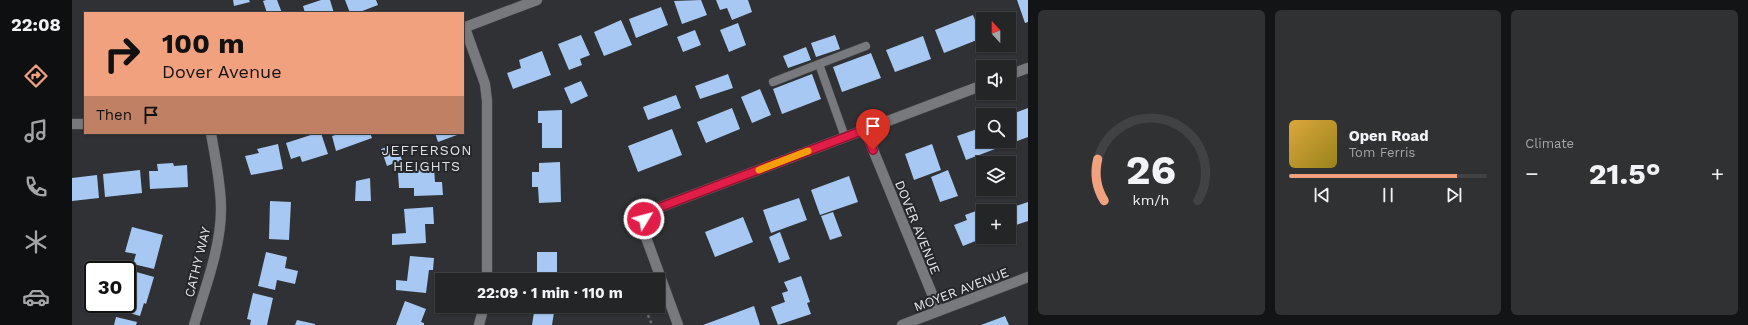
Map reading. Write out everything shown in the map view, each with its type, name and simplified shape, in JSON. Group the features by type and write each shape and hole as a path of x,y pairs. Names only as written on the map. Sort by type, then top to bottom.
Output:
{"street":[{"path":"487,273 487,101 485,84 464,28 537,0"},
{"path":"1016,72 1028,68"},
{"path":"678,325 644,232 644,219 650,211 976,88"},
{"path":"72,124 84,124"},
{"name":"DOVER AVENUE","path":"864,130 939,311"},
{"name":"CATHY WAY","path":"194,325 215,255 220,229 220,188 211,134"},
{"name":"MOYER AVENUE","path":"902,325 1028,277"},
{"path":"479,325 482,313"}],"lane":[{"path":"773,82 866,46"},
{"path":"819,64 845,137"}],"path":[{"path":"648,315 652,325"}],"building":[{"path":"233,0 249,0 250,2 234,6"},
{"path":"277,0 282,12 267,12 263,1"},
{"path":"321,0 330,0 334,12 305,12 303,6"},
{"path":"345,0 376,0 378,5 360,12 350,12"},
{"path":"701,0 707,15 682,24 674,1"},
{"path":"716,0 748,0 752,12 732,20 727,8 720,10"},
{"path":"1017,0 1028,0 1028,22 1025,23"},
{"path":"661,7 668,25 636,38 629,19"},
{"path":"973,15 976,23 976,40 944,53 935,30"},
{"path":"621,20 632,45 604,56 594,32"},
{"path":"738,23 746,45 729,52 720,30"},
{"path":"695,30 701,45 683,52 677,37"},
{"path":"581,35 590,55 580,59 582,65 569,70 558,44"},
{"path":"835,35 840,49 816,57 811,43"},
{"path":"923,36 931,59 895,72 886,50"},
{"path":"806,47 811,60 788,68 783,56"},
{"path":"542,51 551,75 513,89 507,73 521,68 519,60"},
{"path":"871,53 881,78 842,92 833,67"},
{"path":"728,74 733,88 700,99 695,86"},
{"path":"812,74 821,99 782,114 773,89"},
{"path":"581,81 588,96 571,104 564,88"},
{"path":"760,89 771,115 752,123 741,97"},
{"path":"676,95 681,108 648,120 643,107"},
{"path":"732,108 740,129 706,143 697,122"},
{"path":"1028,108 1028,137 1016,141 1016,112"},
{"path":"562,110 562,148 542,148 542,123 538,123 538,111"},
{"path":"672,129 682,155 638,172 628,146"},
{"path":"976,129 976,148 998,148 966,160 957,136"},
{"path":"314,134 321,134 328,154 302,162 300,156 291,159 286,143"},
{"path":"339,134 370,134 372,138 336,151 332,136"},
{"path":"435,134 457,134 457,135 438,142"},
{"path":"278,144 283,169 251,175 245,156 259,153 257,149"},
{"path":"396,144 402,160 387,166 381,149"},
{"path":"932,144 941,170 914,180 905,154"},
{"path":"560,162 561,202 539,203 538,187 532,187 532,172 539,172 539,163"},
{"path":"173,163 174,166 187,165 188,187 150,189 149,171 158,171 157,164"},
{"path":"434,168 435,182 442,182 443,195 414,196 414,188 399,188 398,173 415,172 415,169"},
{"path":"140,170 142,193 105,197 103,174"},
{"path":"948,170 958,196 940,202 931,177"},
{"path":"97,175 99,198 72,201 72,178"},
{"path":"849,176 858,202 820,215 811,190"},
{"path":"370,178 371,201 355,201 356,181"},
{"path":"799,198 807,220 771,233 763,210"},
{"path":"270,201 291,202 289,240 269,239"},
{"path":"1028,202 1028,221 1016,225 1016,206"},
{"path":"433,207 434,224 425,224 426,243 392,245 392,234 406,233 404,209"},
{"path":"976,211 976,241 963,246 954,225 967,220 965,215"},
{"path":"833,212 842,236 830,240 821,216"},
{"path":"743,217 753,242 715,257 705,232"},
{"path":"132,227 163,235 154,269 136,265 136,261 134,261 136,254 125,252"},
{"path":"780,232 790,259 779,263 769,237"},
{"path":"266,252 287,257 285,268 298,271 295,284 277,280 275,290 258,286"},
{"path":"537,252 557,252 557,273 537,273"},
{"path":"410,256 434,258 433,270 429,270 426,293 396,290 396,280 407,281"},
{"path":"136,272 154,277 146,304 144,303 140,316 129,313 136,313"},
{"path":"801,276 810,302 807,303 811,314 778,325 771,307 785,302 782,293 788,291 784,282"},
{"path":"253,293 273,298 267,325 250,325 251,320 247,319"},
{"path":"405,301 426,309 421,322 424,323 424,325 396,325"},
{"path":"754,306 760,325 703,325"},
{"path":"534,313 554,313 552,325 532,325"},
{"path":"1005,316 1009,325 981,325"},
{"path":"116,317 137,322 136,325 114,325"},
{"path":"297,320 315,324 315,325 295,325"}],"slow traffic":[{"path":"759,170 808,151"}],"district":[{"name":"JEFFERSON HEIGHTS","path":"427,158"}],"route":[{"path":"644,219 650,211 864,130 873,150"}]}
